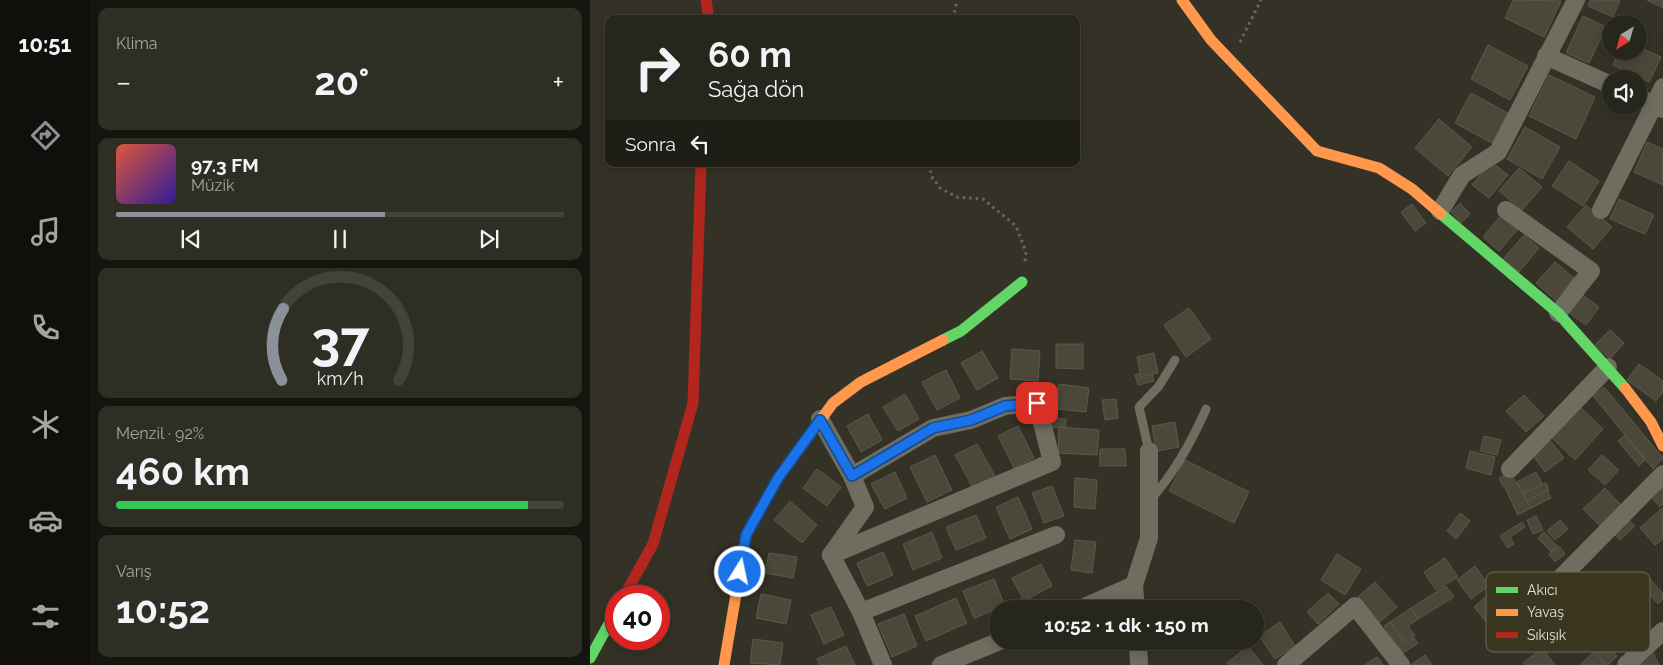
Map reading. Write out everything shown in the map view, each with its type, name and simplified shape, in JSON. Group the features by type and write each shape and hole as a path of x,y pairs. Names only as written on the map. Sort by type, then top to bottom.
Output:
{"street":[{"path":"706,0 708,15"},
{"path":"1182,0 1212,40 1317,151 1379,168 1412,189 1558,313 1608,367 1651,422 1659,442 1663,446"},
{"path":"1440,212 1462,175 1498,152 1576,0"},
{"path":"1546,56 1602,81"},
{"path":"1601,210 1659,107 1663,87"},
{"path":"1647,102 1659,107"},
{"path":"630,585 653,544 693,403 701,167"},
{"path":"1506,210 1591,270 1558,313"},
{"path":"724,665 746,535 778,478 833,403 861,382 961,331 1022,282"},
{"path":"1510,469 1608,367"},
{"path":"831,555 1052,462 1037,403 1005,406 971,420 933,428 852,476"},
{"path":"820,420 852,476 865,507 831,555"},
{"path":"1135,600 1134,585 1149,538 1149,451"},
{"path":"1567,572 1663,474"},
{"path":"861,612 1056,535"},
{"path":"831,555 861,612 883,665"},
{"path":"1100,600 1134,585"},
{"path":"1286,665 1355,606 1401,665"},
{"path":"590,658 605,631"},
{"path":"1650,643 1663,631"},
{"path":"941,665 989,645"},
{"path":"1139,650 1140,665"},
{"path":"1626,665 1640,652"}],"lane":[{"path":"1149,451 1139,406 1159,386 1175,360"},
{"path":"1149,501 1165,483 1192,440 1206,408"}],"path":[{"path":"954,15 957,0"},
{"path":"1230,60 1261,0"},
{"path":"930,167 931,176 940,188 957,196 983,199 1016,226 1026,252 1022,282"}],"building":[{"path":"1513,0 1561,1 1544,37 1505,18"},
{"path":"1591,0 1620,0 1614,15 1608,15 1588,6"},
{"path":"1647,0 1663,0 1663,8"},
{"path":"1583,16 1602,25 1602,35 1589,63 1566,53"},
{"path":"1488,45 1528,66 1510,100 1471,79"},
{"path":"1648,51 1661,57 1649,82 1647,81 1647,70 1624,70 1613,65 1615,60 1648,60"},
{"path":"1549,75 1595,97 1576,139 1529,116"},
{"path":"1471,93 1508,113 1492,143 1455,123"},
{"path":"1439,119 1472,147 1448,176 1415,148"},
{"path":"1525,127 1560,147 1542,179 1507,159"},
{"path":"1647,142 1663,149 1663,185 1634,172"},
{"path":"1569,161 1599,181 1583,206 1552,186"},
{"path":"1491,162 1508,175 1489,198 1472,185"},
{"path":"1519,168 1542,187 1522,210 1499,191"},
{"path":"1619,199 1654,215 1645,234 1610,219"},
{"path":"1460,203 1470,214 1461,223 1451,212"},
{"path":"1412,204 1426,223 1415,231 1401,212"},
{"path":"1586,205 1612,227 1593,249 1567,227"},
{"path":"1502,214 1519,228 1499,251 1483,237"},
{"path":"1524,235 1539,248 1519,272 1503,259"},
{"path":"1555,262 1574,278 1555,300 1536,283"},
{"path":"1581,294 1599,307 1586,325 1568,312"},
{"path":"1189,308 1211,339 1186,357 1164,325"},
{"path":"1610,330 1624,343 1610,359 1595,345"},
{"path":"1056,344 1083,344 1083,369 1056,368"},
{"path":"1012,349 1040,351 1038,381 1010,379"},
{"path":"982,351 998,378 977,390 961,363"},
{"path":"1154,353 1158,373 1141,377 1137,357"},
{"path":"1639,364 1663,381 1663,392 1656,401 1627,380"},
{"path":"946,370 960,398 937,410 922,382"},
{"path":"1140,373 1141,377 1152,374 1154,381 1138,385 1135,375"},
{"path":"1059,384 1089,388 1086,412 1057,409"},
{"path":"1604,387 1663,458 1653,469 1593,396"},
{"path":"905,394 919,419 898,431 883,407"},
{"path":"1524,395 1544,416 1526,432 1506,411"},
{"path":"1116,399 1118,418 1105,420 1102,400"},
{"path":"1580,407 1603,429 1575,460 1551,437"},
{"path":"868,414 882,440 861,452 847,426"},
{"path":"1051,418 1066,419 1065,427 1050,428"},
{"path":"1175,422 1179,447 1156,451 1152,426"},
{"path":"1018,426 1034,458 1014,468 998,436"},
{"path":"1059,427 1099,430 1097,455 1058,453"},
{"path":"1625,435 1645,460 1639,466 1618,441"},
{"path":"1484,436 1501,440 1497,455 1480,451"},
{"path":"1549,439 1564,458 1545,472 1531,453"},
{"path":"977,444 995,476 973,488 955,455"},
{"path":"1100,449 1125,449 1126,466 1100,466"},
{"path":"1470,451 1495,457 1491,475 1466,468"},
{"path":"935,455 952,490 927,502 910,467"},
{"path":"1602,455 1619,470 1605,485 1588,470"},
{"path":"1185,460 1249,492 1234,523 1169,491"},
{"path":"817,469 841,487 827,506 803,488"},
{"path":"895,472 907,498 885,509 871,484"},
{"path":"1536,472 1543,485 1523,493 1517,482"},
{"path":"1511,473 1515,481 1503,487 1499,478"},
{"path":"1075,478 1097,480 1095,509 1074,507"},
{"path":"1663,480 1663,504 1660,507 1648,494"},
{"path":"1517,482 1531,508 1518,515 1505,488"},
{"path":"1546,483 1549,490 1527,501 1523,493"},
{"path":"1052,486 1064,516 1044,523 1032,493"},
{"path":"1605,488 1621,505 1600,526 1583,509"},
{"path":"1547,490 1551,498 1531,508 1527,501"},
{"path":"1018,497 1032,529 1010,539 996,507"},
{"path":"790,501 817,525 802,543 774,520"},
{"path":"1662,508 1663,539 1655,545 1640,528"},
{"path":"1460,513 1470,521 1456,539 1447,531"},
{"path":"976,515 986,538 956,550 946,527"},
{"path":"1536,516 1543,530 1533,534 1527,520"},
{"path":"1626,517 1635,526 1620,540 1611,531"},
{"path":"1560,520 1568,529 1555,540 1547,531"},
{"path":"1522,522 1525,527 1510,537 1514,544 1508,548 1500,536"},
{"path":"932,532 942,558 913,570 903,544"},
{"path":"1544,532 1557,546 1551,552 1538,538"},
{"path":"1075,540 1096,542 1092,573 1071,570"},
{"path":"1559,546 1565,554 1555,562 1549,554"},
{"path":"883,552 893,575 867,586 857,563"},
{"path":"769,553 797,557 793,578 765,573"},
{"path":"1337,554 1361,569 1345,595 1321,580"},
{"path":"1445,558 1458,577 1436,590 1424,572"},
{"path":"1041,564 1052,586 1023,600 1012,578"},
{"path":"1475,566 1486,582 1486,588 1471,599 1457,580"},
{"path":"994,579 1003,600 989,600 989,612 974,618 963,591"},
{"path":"1650,579 1663,593 1663,599 1658,604 1650,595"},
{"path":"1375,582 1397,607 1380,622 1358,597"},
{"path":"1446,586 1454,597 1418,619 1411,608"},
{"path":"1328,593 1339,604 1318,624 1307,612"},
{"path":"761,594 791,600 786,624 756,618"},
{"path":"1486,597 1486,622 1474,607"},
{"path":"956,598 967,623 926,641 915,616"},
{"path":"831,607 844,635 824,644 811,615"},
{"path":"1411,608 1418,619 1408,626 1415,636 1404,642 1390,622"},
{"path":"904,614 917,646 892,657 878,624"},
{"path":"1280,622 1295,646 1275,659 1264,643 1264,633"},
{"path":"1390,622 1404,642 1397,647 1384,626"},
{"path":"1414,638 1418,643 1403,653 1399,647"},
{"path":"753,639 783,643 780,665 750,663"},
{"path":"846,646 855,665 820,665 817,659"},
{"path":"1243,650 1251,650 1263,665 1229,665 1227,663"},
{"path":"1652,651 1659,665 1636,665"},
{"path":"1537,652 1545,652 1555,665 1525,665 1523,663"},
{"path":"1594,652 1606,665 1580,665"},
{"path":"1599,652 1613,652 1617,656 1608,665 1596,655"},
{"path":"1425,655 1432,665 1411,665"},
{"path":"1377,657 1383,665 1365,665"}],"traffic: fast":[{"path":"1441,214 1558,313 1625,388"},
{"path":"943,340 961,331 1022,282"},
{"path":"590,658 605,631"}],"traffic: slow":[{"path":"1182,0 1211,40 1317,151 1379,168 1412,189 1441,214"},
{"path":"724,665 746,535 778,478 833,403 861,382 943,340"},
{"path":"1625,388 1651,422 1663,446"}],"traffic: jam":[{"path":"706,0 708,15"},
{"path":"630,585 653,544 693,403 701,167"}],"route":[{"path":"740,572 746,535 778,478 820,420 852,476 933,428 971,420 1005,406 1037,403"}]}
